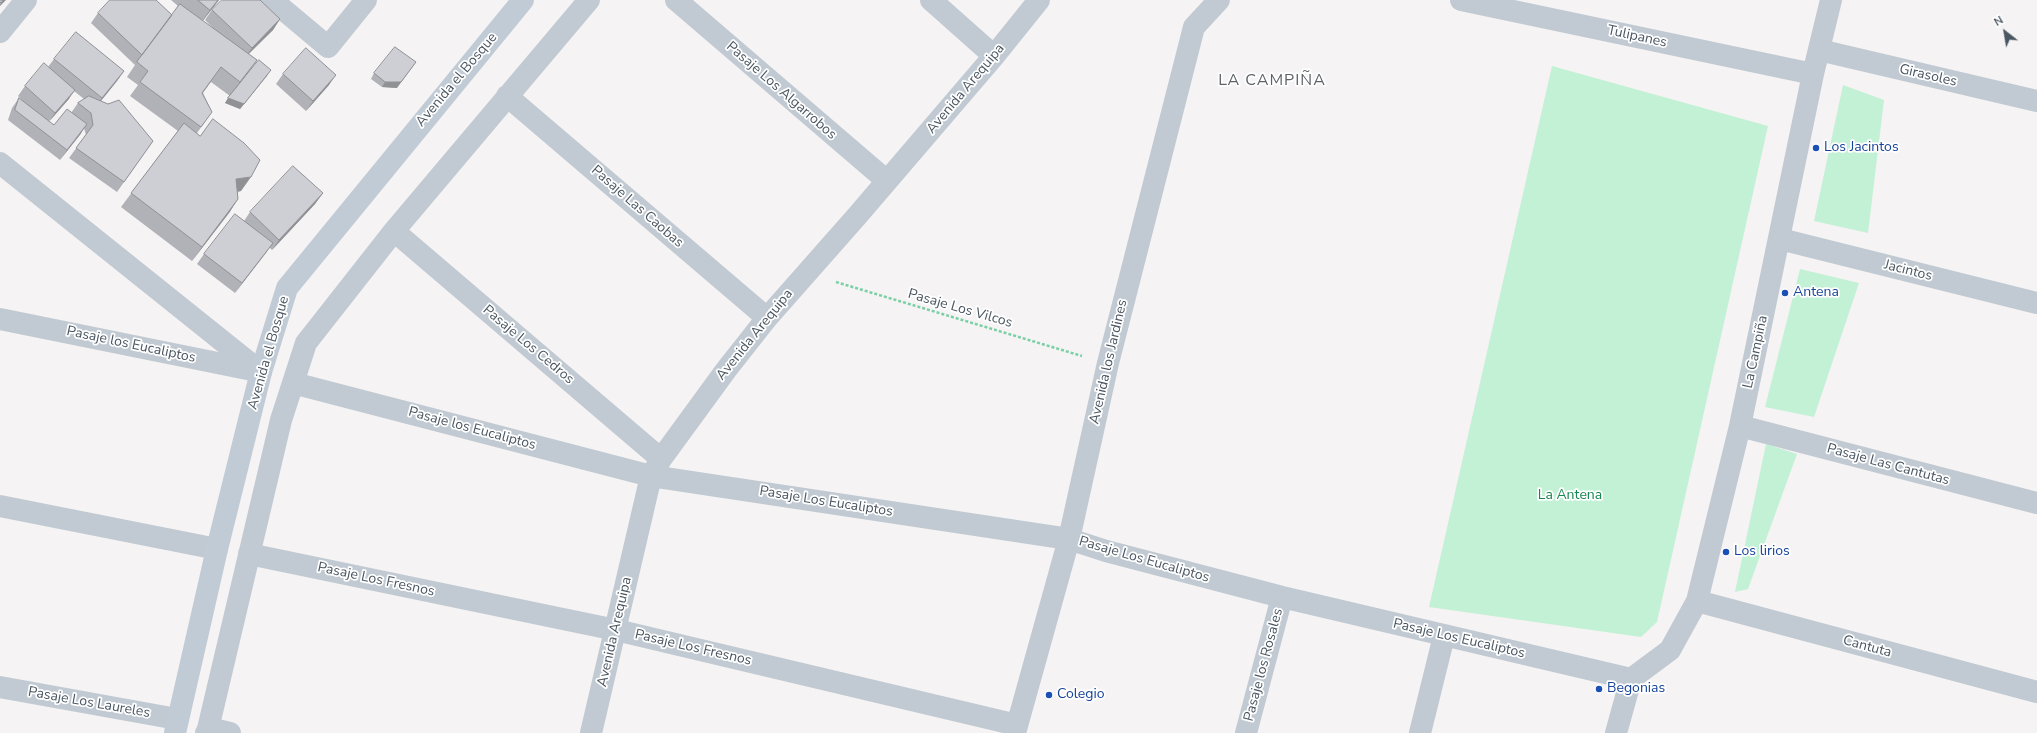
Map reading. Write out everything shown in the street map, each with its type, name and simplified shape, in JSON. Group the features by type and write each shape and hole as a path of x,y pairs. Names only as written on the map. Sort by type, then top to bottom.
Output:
{"street":[{"path":"0,32 26,0"},
{"path":"272,0 328,47 366,0"},
{"name":"Avenida el Bosque","path":"176,726 217,549 262,372 287,288 524,0"},
{"path":"230,733 207,731 281,420 306,343 394,231 589,0"},
{"name":"Pasaje Los Algarrobos","path":"676,0 887,181"},
{"path":"931,0 994,56"},
{"name":"Avenida Arequipa","path":"591,733 656,467 726,370 767,318 994,56 1039,0"},
{"name":"Avenida los Jardines","path":"1016,729 1069,539 1108,363 1194,27 1219,0"},
{"name":"Tulipanes","path":"1461,0 1813,74"},
{"name":"La Campiña","path":"1631,679 1670,650 1697,601 1740,426 1813,74 1831,0"},
{"name":"Girasoles","path":"1819,50 2037,101"},
{"name":"Pasaje Las Caobas","path":"508,96 767,318"},
{"path":"0,163 262,372"},
{"name":"Pasaje Los Cedros","path":"394,231 656,467"},
{"name":"Jacintos","path":"1780,239 2037,303"},
{"name":"Pasaje los Eucaliptos","path":"0,319 262,372"},
{"name":"Pasaje los Eucaliptos","path":"293,383 656,467"},
{"name":"Pasaje Las Cantutas","path":"1740,426 2037,503"},
{"name":"Pasaje Los Eucaliptos","path":"656,467 1069,539 1106,551 1282,597 1631,679"},
{"path":"0,506 217,549"},
{"name":"Pasaje Los Fresnos","path":"249,554 616,630 1016,729"},
{"name":"Pasaje los Rosales","path":"1246,733 1282,597"},
{"name":"Cantuta","path":"1697,601 2037,692"},
{"path":"1420,733 1444,636"},
{"path":"1616,733 1631,679"},
{"name":"Pasaje Los Laureles","path":"0,687 176,726"}],"path":[{"name":"Pasaje Los Vilcos","path":"807,272 862,291 1108,363"}],"green space":[{"name":"La Antena","path":"1552,66 1768,126 1657,622 1641,637 1429,607"},
{"path":"1843,85 1884,100 1868,233 1814,221"},
{"path":"1800,269 1859,283 1814,417 1765,407"},
{"path":"1766,444 1797,454 1748,589 1735,592"}],"building":[{"path":"110,0 156,0 172,15 142,55 98,13"},
{"path":"198,0 218,0 210,10"},
{"path":"222,0 260,0 280,19 252,48 212,10"},
{"path":"180,4 257,60 240,82 221,67 202,93 212,112 201,127 140,82 148,71 137,62"},
{"path":"76,32 124,71 102,98 54,59"},
{"path":"395,47 416,62 401,82 385,82 374,73"},
{"path":"306,48 336,75 313,101 283,74"},
{"path":"259,60 271,70 244,104 228,98"},
{"path":"44,63 75,90 55,113 25,86"},
{"path":"89,96 108,104 119,100 153,141 124,182 76,148 93,125 91,113 78,103"},
{"path":"19,98 54,125 67,109 87,124 67,150 15,110"},
{"path":"213,119 244,143 260,160 251,177 236,179 238,199 202,247 131,193 184,123 200,136"},
{"path":"293,166 323,193 279,240 250,212"},
{"path":"235,214 273,243 242,283 204,254"}],"place":[{"name":"Los Jacintos","path":"1816,148"},
{"name":"Antena","path":"1785,293"},
{"name":"Los lirios","path":"1726,552"},
{"name":"Begonias","path":"1599,689"},
{"name":"Colegio","path":"1049,695"}],"district":[{"name":"LA CAMPIÑA","path":"1272,81"}]}
